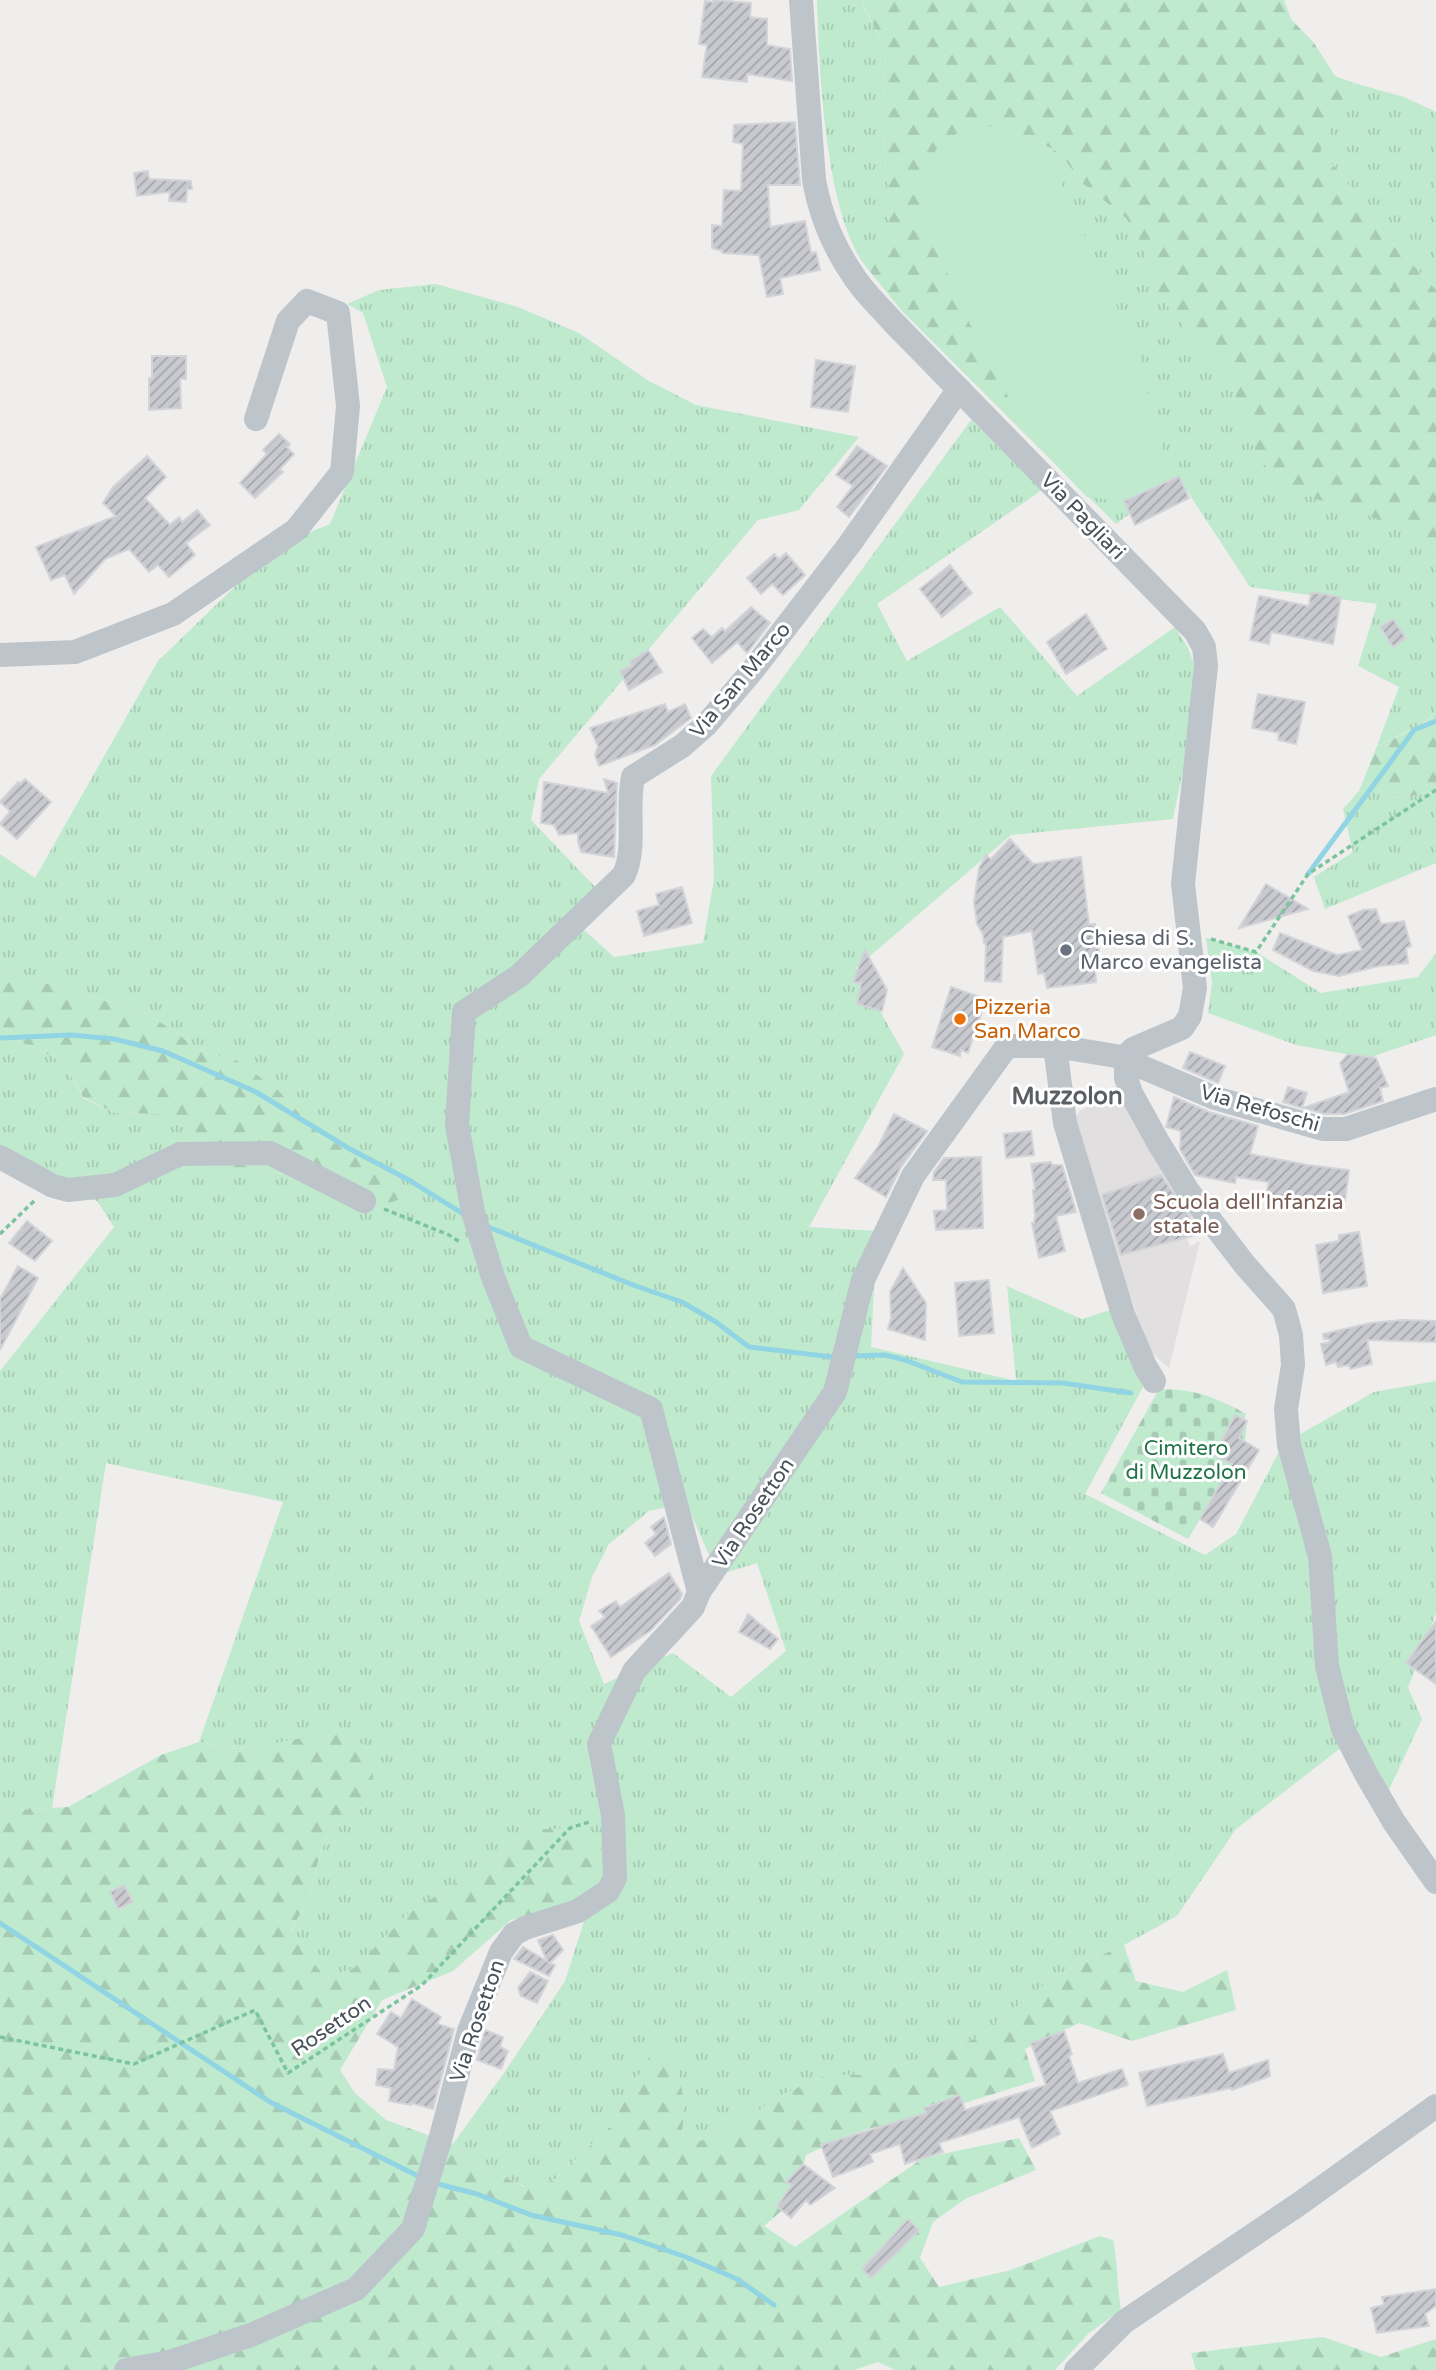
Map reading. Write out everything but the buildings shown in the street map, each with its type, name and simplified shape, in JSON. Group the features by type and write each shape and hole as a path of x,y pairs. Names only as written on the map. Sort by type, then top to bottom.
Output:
{"street":[{"name":"Via Pagliari","path":"802,0 814,180 819,207 828,230 851,274 894,323 1195,631 1204,647 1205,677 1183,884 1195,988 1190,1016 1182,1028 1130,1055"},
{"path":"0,655 75,652 173,614 296,530 342,472 348,406 338,313 307,301 288,321 256,419"},
{"name":"Via San Marco","path":"488,1261 477,1224 457,1125 464,1012 519,976 624,875 630,861 633,777 682,746 706,725 752,671 849,545 959,389"},
{"name":"Via Rosetton","path":"126,2370 170,2362 251,2335 356,2289 412,2229 469,2031 501,1952 514,1934 578,1911 608,1891 615,1878 613,1815 599,1744 634,1671 693,1606 699,1592 835,1392 863,1279 913,1175 1007,1046 1055,1046"},
{"name":"Via Refoschi","path":"1055,1046 1116,1056 1130,1055 1215,1098 1323,1129 1346,1129 1436,1099"},
{"path":"1055,1046 1065,1123 1124,1314 1154,1381"},
{"path":"1130,1055 1126,1078 1131,1093 1188,1191 1244,1265 1284,1309 1291,1335 1293,1365 1286,1409 1289,1445 1320,1556 1327,1666 1343,1728 1394,1822 1435,1877"},
{"path":"0,1157 68,1190 115,1185 180,1154 270,1153 364,1202"},
{"path":"488,1261 521,1347 651,1409 699,1592"},
{"path":"1076,2369 1124,2322 1332,2181 1436,2106"}],"path":[{"path":"1206,938 1256,952 1308,874 1436,790"},
{"path":"0,1234 25,1208 53,1185"},
{"path":"364,1202 449,1235 488,1261"},
{"name":"Rosetton","path":"0,2037 134,2064 255,2010 288,2073 422,1985 570,1828 613,1815"}],"shaded area":[{"path":"1120,1100 1132,1102 1202,1229 1187,1237 1190,1247 1200,1241 1169,1368 1150,1351 1116,1256 1075,1118 1081,1110 1092,1105"}],"green space":[{"path":"817,0 864,0 862,3 886,51 882,120 892,209 884,236 863,263 850,238 832,173 822,99"},
{"path":"1284,0 1291,19 1314,43 1335,76 1354,83 1344,97 1320,153 1338,170 1379,228 1436,290 1436,550 1422,538 1358,511 1319,500 1288,487 1259,460 1228,376 1171,311 1155,286 1144,252 1126,218 1082,183 1059,152 1023,135 1011,396 1026,435 901,310 863,263 884,236 892,209 882,120 886,51 862,2"},
{"path":"1354,83 1404,97 1436,112 1436,290 1379,228 1338,170 1320,153 1344,97"},
{"path":"999,126 1032,141 1059,165 1057,174 1144,367 1141,369 1148,385 1146,387 1170,474 1177,471 1179,476 1124,501 1087,497 1016,424 1017,418 1011,402 961,307 924,214 919,184 923,167 944,140 970,127"},
{"path":"1023,135 1059,152 1082,183 1126,218 1144,252 1155,286 1171,311 1228,376 1259,460 1319,500 1358,510 1422,538 1436,550 1436,712 1424,723 1377,746 1399,687 1358,666 1377,604 1250,587 1178,477 1116,524 1026,435 1011,396"},
{"path":"436,284 518,307 579,333 649,381 696,405 859,437 799,510 758,520 539,779 531,820 600,892 572,919 614,957 703,943 714,879 711,776 971,420 1042,490 877,604 907,661 1000,607 1077,696 1175,627 1188,648 1198,675 1173,819 1011,835 856,968 904,1054 809,1227 877,1231 871,1347 1016,1381 1007,1286 1082,1319 1110,1310 1143,1387 1085,1494 1205,1555 1236,1534 1282,1446 1308,1539 1342,1747 1236,1829 1177,1916 1124,1945 1057,1975 977,2038 918,2060 862,2076 825,2075 782,2095 740,2123 696,2143 682,2141 684,2104 656,2044 611,2126 553,2181 525,2187 474,2165 453,2144 565,1981 587,1912 527,1830 503,1852 408,1914 354,1968 325,1978 291,1932 310,1896 318,1861 331,1826 375,1798 259,1746 229,1749 199,1742 283,1502 106,1463 52,1808 0,1808 0,1371 114,1227 97,1201 53,1186 0,1156 0,1035 34,1047 64,1063 83,1098 115,1113 163,1114 196,1135 216,1168 272,1172 315,1179 379,1164 320,1136 278,1090 236,1060 205,1053 147,1013 0,970 0,854 35,878 158,661 278,545 330,524 387,387 363,313 347,304 379,290","holes":["686,1503 718,1575 757,1563 786,1651 731,1697 673,1653 604,1684 579,1621 592,1577 609,1544 649,1511"]},
{"path":"1436,712 1436,791 1386,798 1363,781 1377,746 1424,724"},
{"path":"1363,781 1386,798 1436,791 1436,863 1325,909 1314,877 1353,852 1343,809 1359,791"},
{"path":"1206,938 1256,952 1321,993 1418,977 1436,953 1436,1035 1368,1058 1296,1045 1208,1013 1212,983"},
{"path":"0,970 147,1013 205,1053 236,1060 278,1090 320,1136 379,1164 406,1197 360,1213 337,1200 314,1179 272,1172 215,1168 196,1135 163,1114 115,1113 83,1097 64,1063 34,1047 0,1035"},
{"path":"1436,1381 1436,1613 1408,1688 1422,1719 1387,1794 1355,1729 1338,1666 1297,1436 1374,1392"},
{"name":"Cimitero di Muzzolon","path":"1159,1389 1183,1390 1205,1395 1246,1414 1245,1442 1259,1450 1213,1527 1200,1519 1188,1539 1101,1493"},
{"path":"335,1732 370,1747 375,1798 331,1826 318,1861 310,1896 291,1931 325,1978 354,1968 408,1914 503,1852 527,1830 570,1828 607,1853 587,1912 559,1909 511,1920 453,1971 382,2000 340,2070 355,2093 386,2120 453,2144 474,2165 524,2187 553,2181 611,2126 656,2044 676,2051 684,2104 682,2140 696,2143 740,2123 782,2095 825,2075 863,2075 918,2060 977,2038 1057,1975 1124,1945 1136,1981 1183,1992 1227,1970 1236,2010 1132,2041 1079,2023 1025,2049 1035,2081 914,2119 867,2129 806,2155 801,2173 801,2194 764,2226 795,2247 923,2158 1019,2138 1036,2170 965,2199 933,2222 920,2258 939,2287 1011,2270 1100,2236 1113,2240 1121,2310 1088,2334 1055,2370 895,2370 878,2362 854,2370 0,2370 0,1808 15,1810 68,1807 161,1755 199,1742 229,1749"},
{"path":"1323,2337 1381,2357 1436,2339 1436,2370 1196,2370 1191,2353"}],"waterway":[{"path":"1308,874 1414,730 1436,721"},
{"path":"0,1038 71,1035 114,1039 163,1051 256,1092 465,1215"},
{"path":"486,1226 682,1302 716,1322 749,1347 832,1357"},
{"path":"852,1356 885,1355 962,1382 1063,1383 1131,1393"},
{"path":"0,1923 270,2102 422,2178"},
{"path":"434,2183 477,2194 531,2215 622,2235 686,2257 737,2279 774,2305"}],"place":[{"name":"Chiesa di S. Marco evangelista","path":"1066,950"},
{"name":"Pizzeria San Marco","path":"960,1019"},
{"name":"Scuola dell'Infanzia statale","path":"1139,1214"}],"district":[{"name":"Muzzolon","path":"1067,1096"}]}
